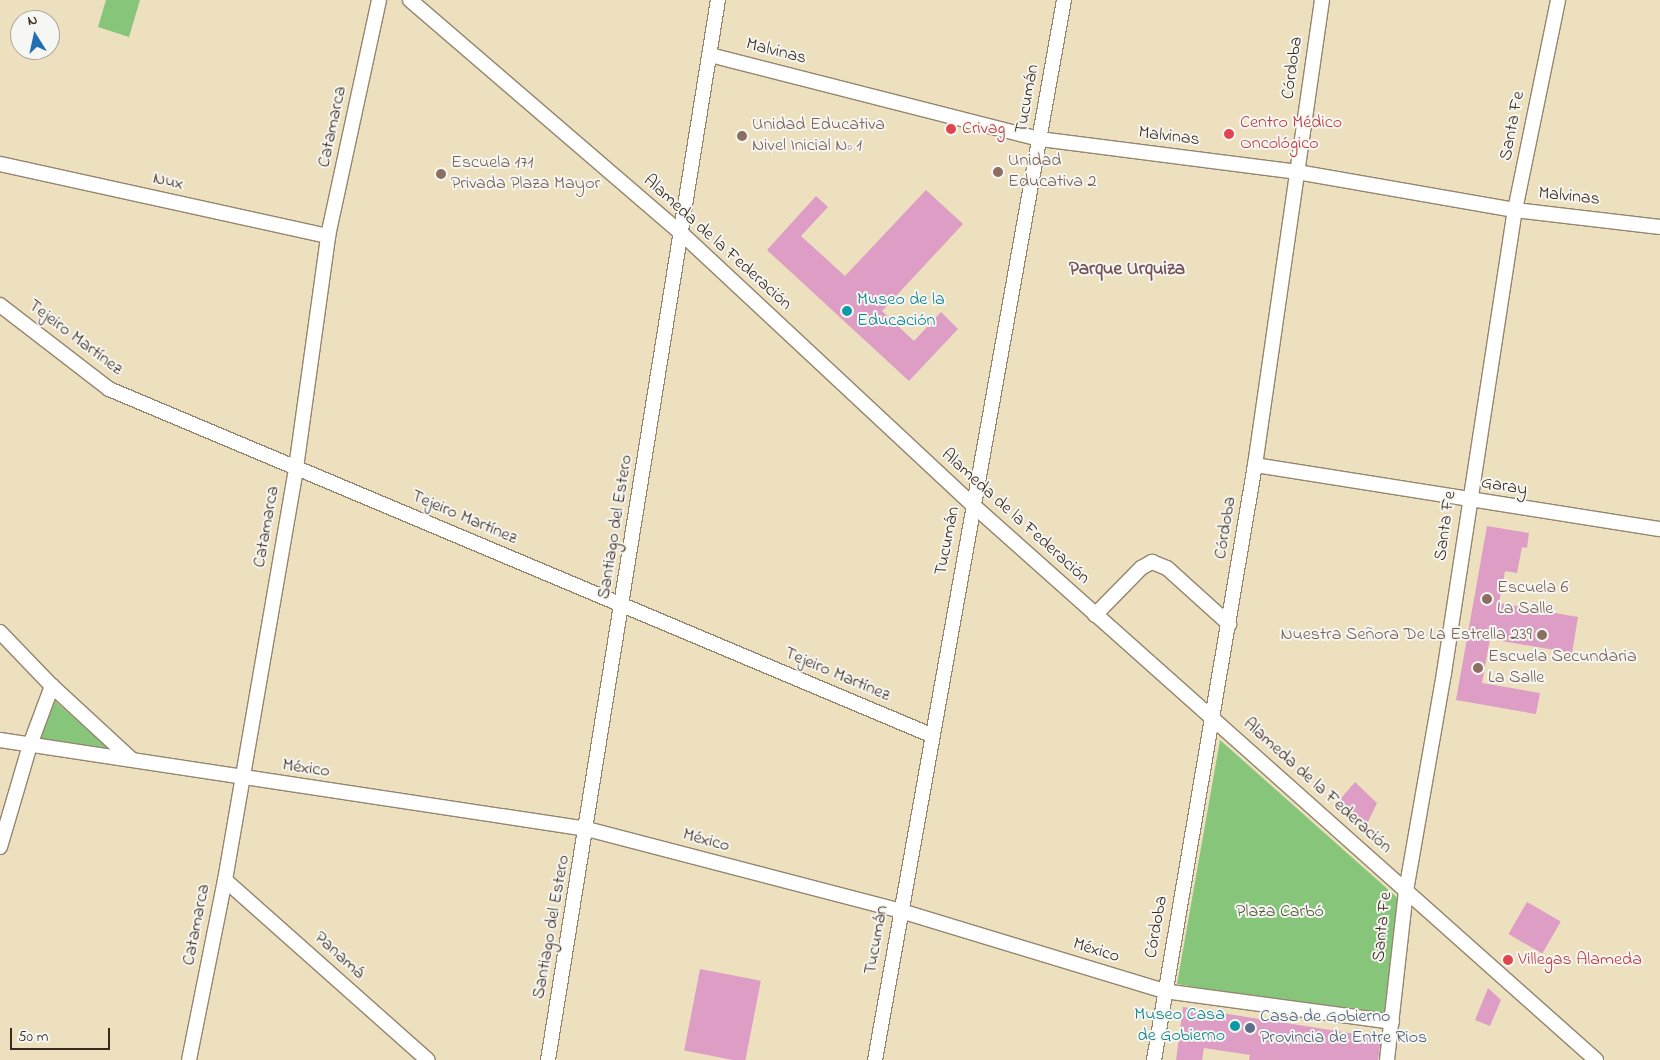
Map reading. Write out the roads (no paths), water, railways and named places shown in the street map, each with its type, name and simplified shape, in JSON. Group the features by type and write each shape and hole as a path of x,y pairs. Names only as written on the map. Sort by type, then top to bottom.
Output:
{"street":[{"name":"Catamarca","path":"189,1060 225,880 296,468 328,236 379,0"},
{"name":"Alameda de la Federación","path":"410,0 680,232 974,506 1596,1060"},
{"name":"Santiago del Estero","path":"548,1060 587,829 718,0"},
{"name":"Tucumán","path":"875,1060 931,735 974,506 1064,0"},
{"name":"Córdoba","path":"1154,1060 1164,991 1213,718 1255,465 1322,0"},
{"name":"Santa Fe","path":"1387,1060 1406,891 1444,673 1468,500 1515,210 1558,0"},
{"name":"Malvinas","path":"710,55 1040,139 1297,172 1515,210 1660,227"},
{"name":"Nux","path":"0,164 328,236"},
{"name":"Tejeiro Martínez","path":"0,305 109,389 931,735"},
{"name":"Garay","path":"1255,465 1660,529"},
{"path":"1095,615 1141,568 1152,562 1167,568 1229,624"},
{"path":"0,632 52,686 131,759"},
{"path":"0,847 30,745 52,686"},
{"name":"México","path":"0,740 131,759 243,779 587,829 901,911 1164,991 1392,1022"},
{"name":"Panamá","path":"225,880 428,1060"}],"place":[{"name":"Crivag","path":"951,129"},
{"name":"Centro Médico Oncológico","path":"1229,134"},
{"name":"Unidad Educativa Nivel Inicial Nº 1","path":"742,136"},
{"name":"Unidad Educativa 2","path":"998,172"},
{"name":"Escuela 171 Privada Plaza Mayor","path":"441,174"},
{"name":"Museo de la Educación","path":"847,311"},
{"name":"Escuela 6 La Salle","path":"1487,599"},
{"name":"Nuestra Señora De La Estrella 239","path":"1542,635"},
{"name":"Escuela Secundaria La Salle","path":"1478,668"},
{"name":"Villegas Alameda","path":"1508,960"},
{"name":"Museo Casa de Gobierno","path":"1235,1026"},
{"name":"Casa de Gobierno Provincia de Entre Rios","path":"1250,1028"}],"district":[{"name":"Parque Urquiza","path":"1127,270"}],"park label":[{"name":"Plaza Carbó","path":"1280,912"}]}
